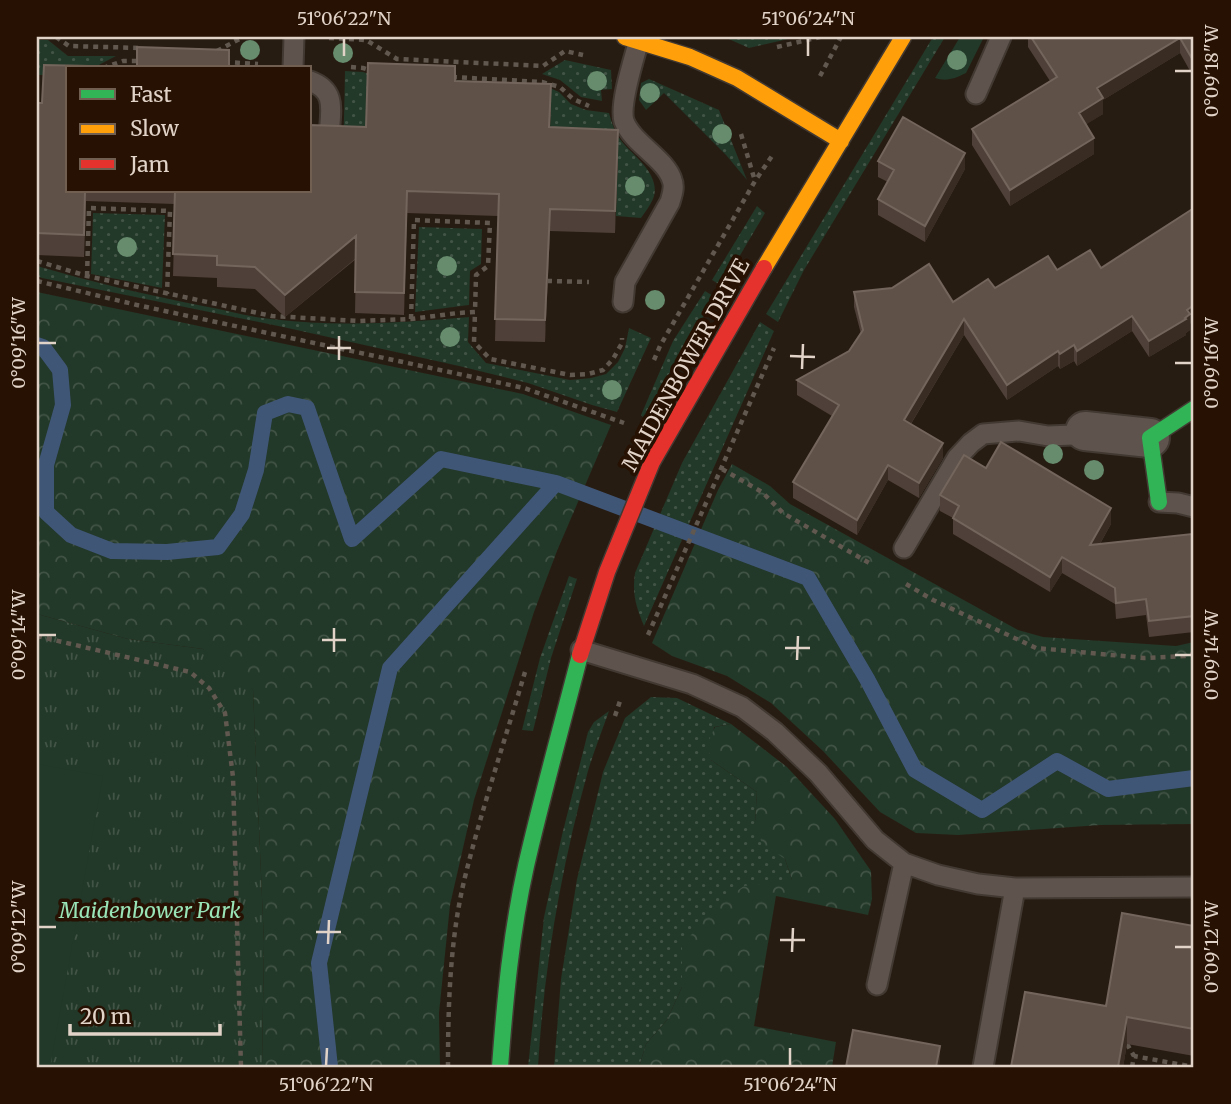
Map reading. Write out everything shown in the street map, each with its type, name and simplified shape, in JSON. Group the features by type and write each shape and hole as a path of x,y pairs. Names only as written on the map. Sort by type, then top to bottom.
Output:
{"street":[{"name":"MAIDENBOWER DRIVE","path":"500,1067 512,943 526,867 582,650 607,572 652,462 742,305 903,37"},
{"path":"632,39 690,57 737,78 841,141"},
{"path":"1084,431 1150,438 1194,409"},
{"path":"1150,438 1159,502"}],"lane":[{"path":"293,66 294,37"},
{"path":"976,94 1001,37"},
{"path":"624,302 625,282 673,192 673,182 668,172 624,121 623,109 633,65 632,39"},
{"path":"312,82 323,86 330,96 329,137"},
{"path":"904,548 957,457 984,434 1019,431 1048,436 1073,435 1084,431"},
{"path":"1159,502 1194,507"},
{"path":"582,650 692,684 743,707 775,732 818,773 874,840 904,863 951,878 1015,888 1194,887"},
{"path":"877,985 904,863"},
{"path":"983,1067 1015,888"}],"path":[{"path":"56,37 69,46 150,48"},
{"path":"204,50 218,51 243,37"},
{"path":"698,281 755,181 799,115 841,37"},
{"path":"326,38 366,40 397,59 543,65 565,51 633,65"},
{"path":"108,66 122,61 149,61"},
{"path":"214,62 277,66"},
{"path":"312,67 363,68 379,73"},
{"path":"447,76 542,82 560,87 573,99 589,106 623,109"},
{"path":"87,276 89,208 170,211 167,294"},
{"path":"411,319 414,220 490,223 488,266 476,275 474,342 490,359 570,375 588,374 603,370 613,359 622,343 622,334"},
{"path":"37,261 87,276 272,316 358,321 475,312"},
{"path":"37,281 524,388 626,424"},
{"path":"612,722 633,667 776,342"},
{"path":"722,469 762,492 783,513 876,566"},
{"path":"898,580 933,600 1036,648 1144,658 1194,654"},
{"path":"37,636 190,672 209,688 225,713 233,776 241,1067"},
{"path":"1127,1044 1134,1056 1132,1067"},
{"path":"1134,1056 1194,1067"}],"green space":[{"path":"724,37 797,37 749,48"},
{"path":"933,37 945,37 804,270 778,322 766,314"},
{"path":"960,37 984,37 966,73 955,78 935,78"},
{"path":"37,40 48,40 68,56 116,56 97,66 66,66 66,69 54,75 37,75"},
{"path":"565,60 611,70 612,89 601,90 602,101 581,97 560,80 542,74"},
{"path":"345,71 363,72 378,77 541,84 559,92 571,104 586,110 609,113 621,140 651,175 655,191 653,199 641,218 616,216 618,152 549,149 551,107 365,165 343,165"},
{"path":"649,79 719,110 747,180 664,93 646,110 639,100 641,83"},
{"path":"757,206 765,213 722,286 712,280"},
{"path":"93,213 165,215 162,288 91,274"},
{"path":"419,227 482,229 481,264 470,271 469,305 415,312"},
{"path":"37,266 140,293 262,318 345,323 469,317 468,342 486,363 570,380 606,374 618,362 625,348 629,328 651,338 617,412 528,383 459,366 42,278 37,276"},
{"path":"705,291 715,297 643,417 641,415 673,341"},
{"path":"37,292 523,394 611,425 534,612 474,800 450,905 439,1013 440,1067 262,1067 264,943 253,690 203,649 128,639 37,614"},
{"path":"760,322 774,331 644,626 635,600 635,573 682,463"},
{"path":"732,464 770,486 790,504 1018,630 1043,637 1176,646 1194,642 1194,824 1100,825 958,835 916,833 880,812 823,751 771,703 727,676 672,656 652,643 718,490"},
{"path":"569,576 577,579 551,658 533,731 522,730 540,658"},
{"name":"Maidenbower Park","path":"37,614 128,639 203,649 229,664 253,690 264,943 262,1067 37,1067"},
{"path":"651,697 677,698 731,724 714,727 711,760 757,792 755,822 785,859 792,880 682,947 682,987 667,1020 646,1044 639,1067 554,1067 561,979 577,879 603,772 625,718"},
{"path":"609,711 588,771 562,881 549,955 538,1067 528,1067 544,917 562,835 588,732 594,722"},
{"path":"731,724 787,767 835,819 871,871 872,899 868,915 776,896 754,1026 836,1042 832,1067 639,1067 646,1044 667,1020 682,987 682,947 710,910 744,886 792,880 785,859 762,844 755,822 757,792 711,760 707,744 715,727"},
{"path":"37,764 103,776 50,1067 37,1067"}],"building":[{"path":"1031,37 1194,37 1194,62 1180,38 1097,88 1103,98 1079,113 1094,138 1010,190 972,129 1057,77"},
{"path":"137,47 229,50 229,66 137,66"},
{"path":"368,63 455,66 455,81 551,84 549,127 618,130 615,211 550,209 545,320 495,319 499,194 407,191 404,293 355,292 356,236 285,295 255,267 217,265 217,256 173,254 175,192 312,192 312,125 366,127"},
{"path":"44,65 90,66 66,66 66,192 85,192 84,235 37,233 37,103 42,103"},
{"path":"903,117 965,153 925,226 878,199 894,170 878,161"},
{"path":"1194,208 1194,305 1187,310 1190,314 1186,319 1149,341 1132,316 1077,351 1074,345 1060,354 1058,351 1007,385 964,319 904,420 943,443 919,483 888,465 857,520 793,482 839,405 797,380 849,351 863,330 854,292 892,288 929,264 953,302 988,279 995,288 1048,256 1057,270 1090,250 1101,268"},
{"path":"1001,442 1111,508 1090,545 1192,534 1194,616 1149,621 1146,599 1116,603 1115,588 1062,557 1050,577 953,518 959,506 940,495 964,455 986,468"},
{"path":"1122,913 1194,926 1194,1029 1127,1017 1118,1067 1011,1067 1025,992 1106,1006"},
{"path":"853,1030 940,1046 936,1067 846,1067"}],"waterway":[{"path":"37,345 43,347 60,370 63,405 46,465 46,512 71,535 112,551 167,552 218,547 242,514 256,470 265,413 288,404 307,408 352,539 441,459 556,483 808,578 867,679 915,770 982,810 1057,761 1108,789 1194,778"},
{"path":"330,1067 319,963 390,668 556,483"}],"traffic: fast":[{"path":"1159,502 1150,438 1194,409"},
{"path":"500,1067 516,916 526,866 580,655"}],"traffic: slow":[{"path":"625,37 690,57 737,78 841,141"},
{"path":"764,268 903,37"}],"traffic: jam":[{"path":"580,655 607,572 652,462 764,268"}]}
